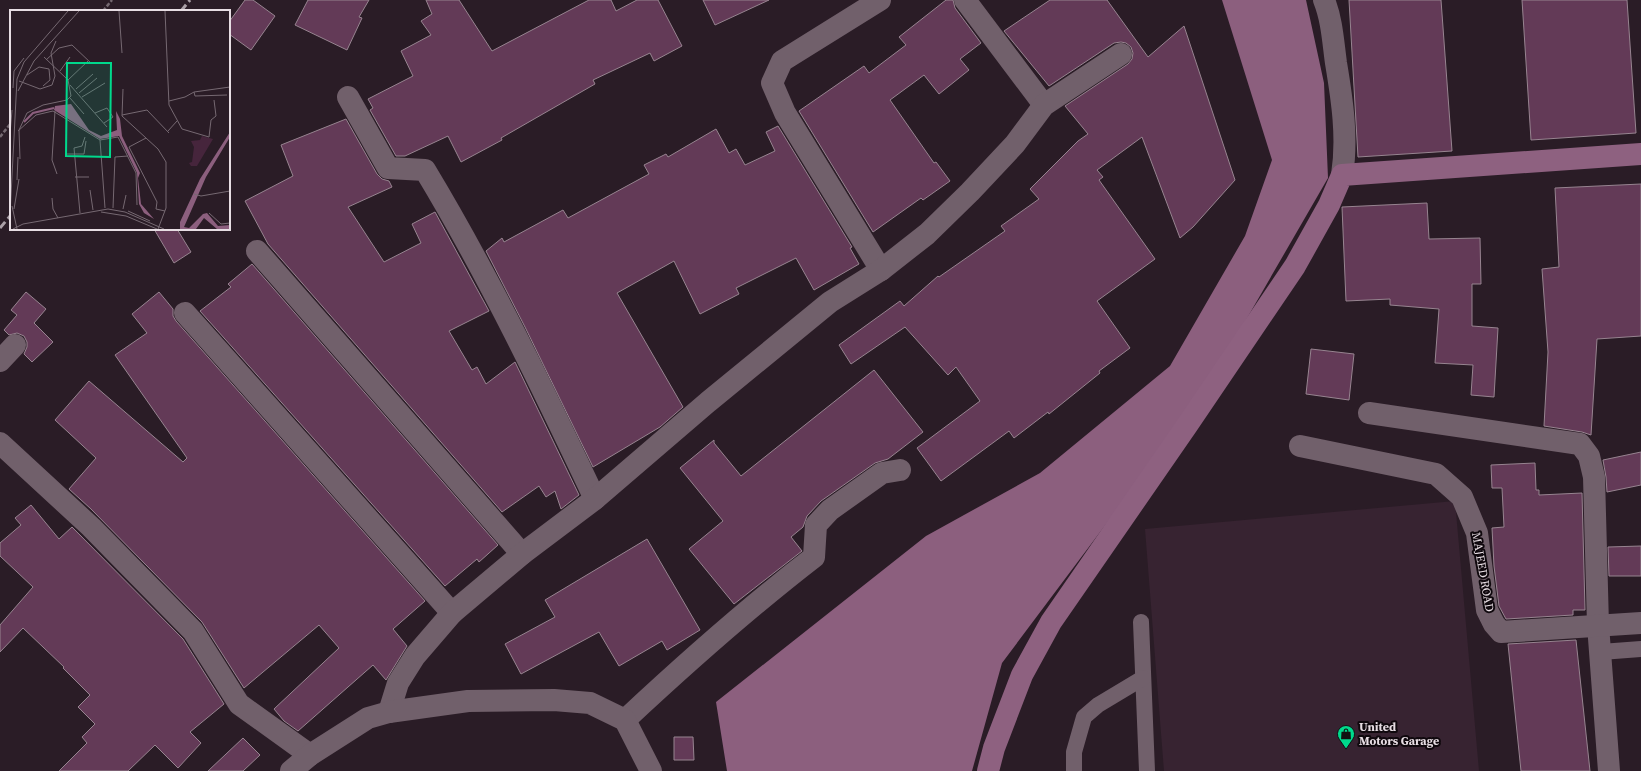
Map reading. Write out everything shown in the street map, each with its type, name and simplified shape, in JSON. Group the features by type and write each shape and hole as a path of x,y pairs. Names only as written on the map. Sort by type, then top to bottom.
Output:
{"street":[{"path":"880,0 782,61 772,83 786,113 881,270"},
{"path":"965,0 1044,106"},
{"path":"988,771 994,748 1022,674 1050,622 1188,424 1295,266 1329,205 1342,175 1344,163 1344,142 1341,95 1330,15 1324,0"},
{"path":"389,712 398,683 414,656 452,613 522,554 595,498 708,402 830,302 881,270 927,234 970,192 1015,144 1044,106 1121,54"},
{"path":"348,97 388,168 425,170 452,215 542,387 595,498"},
{"path":"1342,175 1641,154"},
{"path":"257,251 522,554"},
{"path":"185,313 452,613"},
{"path":"0,361 16,345"},
{"path":"1369,413 1580,444 1589,456 1594,477 1598,625 1609,771"},
{"path":"0,443 91,527 193,631 239,704 310,755"},
{"name":"MAJEED ROAD","path":"1300,446 1436,474 1462,498 1477,533 1488,610 1494,624 1501,632 1641,622"},
{"path":"625,720 767,593 814,557 816,525 830,510 882,473 900,470"},
{"path":"291,771 310,755 368,718 389,712 468,701 554,700 590,703 625,720 651,771"}],"lane":[{"path":"1141,622 1147,771"},
{"path":"1600,652 1641,649"},
{"path":"1074,771 1074,752 1084,717 1098,705 1143,678"}],"path":[{"path":"104,10 112,0"},
{"path":"0,137 10,125"}],"shaded area":[{"path":"1222,0 1306,0 1324,83 1328,178 1202,396 1002,663 972,771 727,771 716,702 926,536 1040,473 1170,366 1245,236 1272,160"},
{"path":"1455,501 1479,771 1164,771 1145,529"}],"building":[{"path":"245,0 253,0 275,16 251,50 230,35 230,21"},
{"path":"308,0 369,0 359,17 362,18 347,50 295,25"},
{"path":"426,0 459,0 492,51 589,0 611,0 616,11 637,0 658,0 682,46 654,61 650,53 593,80 595,84 501,138 502,140 461,162 448,136 405,156 396,156 370,110 373,108 368,99 413,76 401,51 431,35 421,21 432,14"},
{"path":"703,0 769,0 715,25"},
{"path":"946,0 953,0 955,8 981,43 960,59 969,70 939,94 924,75 890,100 934,163 936,162 950,181 923,200 921,198 873,232 799,111 864,66 869,73 906,45 899,37"},
{"path":"1050,0 1107,0 1148,57 1184,26 1235,180 1193,227 1180,238 1142,137 1097,170 1103,177 1099,180 1155,259 1097,301 1130,348 1099,371 1100,373 1049,414 1048,412 1014,438 1009,431 941,481 917,448 980,401 956,367 948,375 905,327 851,364 839,345 900,301 904,306 938,276 939,277 1005,231 1001,226 1039,199 1030,189 1078,141 1088,134 1065,106 1128,64 1132,59 1133,53 1131,47 1126,43 1114,43 1049,86 1004,31"},
{"path":"1349,0 1441,0 1452,151 1358,157"},
{"path":"1522,0 1627,0 1636,133 1531,140"},
{"path":"346,119 377,174 382,179 389,181 392,187 348,207 384,262 421,243 412,224 435,212 489,311 449,331 472,370 477,367 486,384 515,362 579,495 561,509 555,491 546,497 539,486 502,512 268,244 245,201 293,176 281,145"},
{"path":"778,126 852,247 850,248 859,264 814,290 796,258 736,288 739,294 700,314 674,261 617,293 683,407 660,427 593,467 525,327 486,251 502,238 504,242 563,210 568,218 649,174 644,165 666,154 668,157 716,129 729,153 736,149 745,165 775,151 766,132"},
{"path":"1641,184 1641,336 1597,339 1591,435 1582,432 1544,426 1548,352 1542,269 1559,267 1555,188"},
{"path":"1427,203 1429,239 1480,238 1481,284 1472,284 1472,326 1498,328 1494,397 1471,395 1473,365 1435,363 1439,309 1390,305 1390,299 1346,301 1342,207"},
{"path":"155,230 178,230 191,252 174,263"},
{"path":"252,264 498,545 479,562 477,559 445,586 200,311 231,287 228,284"},
{"path":"26,292 46,309 34,323 53,342 32,362 24,354 27,347 27,342 24,336 17,333 9,335 4,330 17,315 11,310"},
{"path":"159,292 173,309 173,316 176,321 425,601 393,629 407,646 386,680 373,665 298,731 284,721 274,709 339,648 319,625 244,688 202,622 91,509 69,489 96,458 55,420 89,381 183,462 187,458 115,355 147,333 132,314"},
{"path":"1311,349 1354,354 1349,400 1306,394"},
{"path":"874,370 923,432 888,459 875,463 821,501 807,516 803,527 791,537 802,551 734,604 689,549 723,521 680,468 714,440 714,443 741,476"},
{"path":"1641,452 1641,485 1607,492 1603,460"},
{"path":"1535,463 1536,490 1539,490 1539,495 1582,493 1585,610 1573,610 1573,615 1506,619 1499,606 1494,566 1492,528 1504,527 1502,488 1492,488 1491,465"},
{"path":"31,505 59,539 72,527 183,639 224,704 190,732 201,743 178,768 155,745 128,771 59,771 87,743 82,737 95,724 78,707 90,695 63,668 64,667 23,628 0,652 0,625 33,587 0,556 0,543 21,525 15,518"},
{"path":"647,539 700,630 667,650 662,641 619,666 599,632 521,674 505,644 555,617 545,600"},
{"path":"1641,546 1641,576 1609,576 1608,547"},
{"path":"1576,640 1590,771 1521,771 1508,644"},
{"path":"674,737 693,737 694,760 674,760"},
{"path":"243,738 260,755 243,771 208,771"}],"railway":[{"path":"182,10 190,0"},
{"path":"0,228 10,216"}],"place":[{"name":"United Motors Garage","path":"1346,749"}]}
